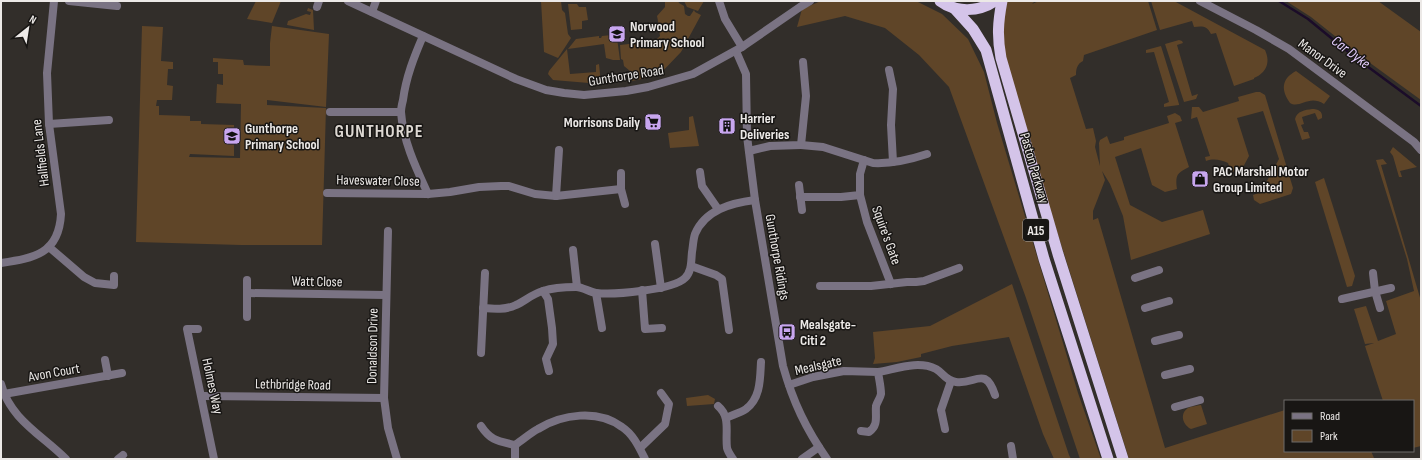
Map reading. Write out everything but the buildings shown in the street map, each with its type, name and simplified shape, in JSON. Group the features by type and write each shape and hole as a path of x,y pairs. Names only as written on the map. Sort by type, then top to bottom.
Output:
{"highway":[{"path":"940,1 954,8 962,9 977,9 995,1"},
{"name":"Paston Parkway","path":"1002,1 998,21 998,40 1001,58 1058,254 1123,459"},
{"name":"Paston Parkway","path":"954,8 973,29 986,50 1044,259 1108,459"}],"street":[{"name":"Hallfields Lane","path":"49,247 55,238 60,225 61,214 49,124 47,73 54,1"},
{"path":"69,1 116,6"},
{"name":"Gunthorpe Road","path":"348,1 516,79 542,88 564,93 584,95 626,91 648,87 693,74 739,49 810,1"},
{"path":"372,12 376,1"},
{"name":"Gunthorpe Ridings","path":"719,1 725,19 739,49 746,74 747,136 755,200 782,360 789,386 803,421 827,459"},
{"name":"Manor Drive","path":"1200,1 1256,30 1289,50 1414,142 1421,150"},
{"name":"Haveswater Close","path":"423,36 410,66 404,89 401,112 406,137 414,162 428,194"},
{"path":"801,145 806,96 803,62"},
{"path":"889,70 893,89 891,125 893,162"},
{"path":"330,112 401,112"},
{"path":"49,124 109,120"},
{"path":"749,151 770,146 801,145 823,147 873,163 905,161 927,154"},
{"path":"556,196 559,150"},
{"name":"Squire's Gate","path":"864,160 860,174 860,195 867,222 891,284"},
{"path":"700,172 702,186 718,209"},
{"path":"622,173 621,189 625,204"},
{"name":"Haveswater Close","path":"327,193 428,194 479,187 510,186 535,194 556,196 621,189"},
{"path":"799,186 802,210"},
{"name":"Squire's Gate","path":"800,197 841,197 860,195"},
{"path":"483,308 499,309 516,306 529,297 543,291 577,287 596,293 642,290 673,285 685,278 691,266 694,236 700,225 718,209 733,204 755,200"},
{"name":"Donaldson Drive","path":"388,232 384,398 388,428 397,459"},
{"path":"656,244 661,288"},
{"path":"1,263 38,255 49,247 84,277 95,283 114,285 114,276"},
{"path":"573,250 577,287"},
{"path":"691,266 716,274 722,279 729,330"},
{"name":"Squire's Gate","path":"820,286 871,286 924,281 959,268"},
{"path":"1135,278 1159,270"},
{"path":"481,353 485,272"},
{"path":"1373,273 1375,292 1380,308"},
{"path":"247,280 247,317"},
{"path":"1342,299 1391,288"},
{"path":"642,290 646,329 662,328"},
{"path":"543,291 548,299 552,328 553,344 546,359 549,371"},
{"name":"Watt Close","path":"247,293 386,295"},
{"path":"596,293 602,328"},
{"path":"1145,308 1169,301"},
{"name":"Holmes Way","path":"198,329 187,329 214,459"},
{"path":"1155,341 1179,335"},
{"path":"105,360 108,376"},
{"path":"726,418 747,408 754,400 759,387 761,362"},
{"name":"Mealsgate","path":"789,386 813,377 844,371 878,372 921,365 937,370 951,381"},
{"path":"1165,375 1190,369"},
{"path":"861,431 869,432 874,429 877,420 876,407 881,392 878,372"},
{"name":"Avon Court","path":"4,394 122,373"},
{"path":"945,429 941,410 951,381 960,382 979,378 984,379 992,385 995,395"},
{"path":"1,384 4,394 13,410 25,424 66,459"},
{"path":"640,448 665,424 669,404 661,393"},
{"name":"Lethbridge Road","path":"202,396 384,398"},
{"path":"1175,407 1200,400"},
{"path":"718,406 723,411 726,418 727,449 733,459"},
{"path":"481,426 488,436 500,442 515,445 538,428 557,420 587,415 606,418 622,427 632,436 645,459"},
{"path":"515,445 515,459"},
{"path":"1011,446 1013,459"},
{"path":"802,459 819,447"}],"green space":[{"path":"256,1 281,1 272,23 247,19"},
{"path":"541,1 561,1 562,10 565,13 568,34 571,38 558,58 544,52"},
{"path":"665,1 678,1 684,6 685,14 688,16 690,16 694,10 701,15 681,52 659,75 632,81 630,71 624,66 623,60 621,59 620,45 655,41 660,36 659,30 662,31 665,29 662,25 659,26 657,16 665,7"},
{"path":"684,1 704,1 698,11 687,7"},
{"path":"821,1 916,1 942,14 968,39 984,72 997,123 1078,393 1101,459 1080,459 1026,298 949,87 919,55 885,28 845,16 797,27 802,9"},
{"path":"1007,1 1035,1 1032,4 1039,1 1148,1 1157,30 1084,55 1083,61 1077,67 1076,75 1070,78 1086,129 1093,128 1096,141 1095,147 1100,166 1099,143 1100,140 1107,136 1110,144 1124,140 1124,137 1169,123 1167,116 1175,113 1180,116 1182,121 1175,123 1189,167 1179,173 1176,180 1177,189 1165,192 1152,185 1141,148 1115,157 1130,205 1162,222 1203,210 1210,234 1131,260 1123,216 1110,184 1102,171 1105,180 1093,211 1093,220 1098,218 1165,448 1284,410 1284,452 1371,452 1374,458 1129,459 1034,159 1003,47 1002,31"},
{"path":"1151,1 1174,1 1265,50 1268,59 1266,67 1262,73 1254,79 1234,86 1216,33 1211,34 1208,29 1204,27 1194,27 1192,21 1160,30"},
{"path":"1286,1 1378,1 1421,32 1421,100 1355,52 1311,17"},
{"path":"568,4 577,4 579,7 586,7 588,20 582,21 582,29 571,30"},
{"path":"308,8 313,10 314,30 287,25 288,21 306,14 310,15 311,12 307,11"},
{"name":"Gunthorpe Primary School","path":"142,26 163,27 161,61 173,62 173,69 168,69 167,85 173,86 172,100 157,100 156,106 159,106 159,115 190,116 190,121 201,121 201,124 234,125 234,156 190,154 189,157 240,158 241,104 216,103 217,84 223,85 223,74 218,74 218,62 213,62 213,58 243,60 244,65 270,66 272,26 329,34 326,107 267,100 267,105 326,108 322,245 241,245 136,242"},
{"path":"612,35 617,38 620,60 606,58 604,44 568,49 576,39 599,36 599,38 601,38 602,36"},
{"path":"1179,40 1183,43 1177,45 1192,96 1198,94 1196,99 1184,102 1165,44"},
{"path":"1161,46 1179,105 1164,107 1164,104 1169,102 1154,52 1146,53 1146,50"},
{"path":"567,49 570,74 596,72 596,65 599,64 601,84 553,80 548,74 549,71"},
{"path":"1296,71 1330,96 1324,104 1314,100 1297,104 1290,103 1285,94 1284,85 1287,78"},
{"path":"1260,92 1265,95 1293,188 1291,194 1260,204 1254,200 1253,195 1261,192 1279,159 1263,111 1237,118 1249,156 1242,169 1231,172 1228,163 1217,160 1206,161 1205,157 1210,156 1197,117 1191,119 1192,107 1199,107 1203,112 1239,101 1238,97"},
{"path":"1312,109 1320,111 1322,118 1318,120 1315,113 1302,117 1304,124 1301,125 1304,132 1308,132 1310,138 1302,140 1295,119 1299,113 1304,110"},
{"path":"693,116 699,146 670,148 668,133 689,130 689,117"},
{"path":"1393,147 1417,167 1400,171 1402,177 1399,177 1393,156 1390,152"},
{"path":"1383,159 1387,164 1381,165 1421,301 1421,446 1414,448 1414,400 1383,400 1365,346 1374,343 1365,344 1354,309 1366,306 1378,341 1396,334 1386,301 1414,291 1407,259 1376,160"},
{"path":"1324,178 1355,276 1352,286 1347,287 1315,182"},
{"path":"1012,284 1071,459 1054,459 1043,434 1009,337 952,346 921,354 921,357 897,362 873,364 875,358 873,332 930,326"},
{"path":"708,395 715,399 714,404 687,406 686,398"},
{"path":"1201,405 1207,424 1191,429 1186,425 1183,419 1185,410 1193,406"}],"waterway":[{"name":"Car Dyke","path":"1279,1 1308,19 1352,55 1421,106"}],"place":[{"name":"Norwood Primary School","path":"617,34"},
{"name":"Morrisons Daily","path":"653,122"},
{"name":"Harrier Deliveries","path":"727,126"},
{"name":"Gunthorpe Primary School","path":"232,136"},
{"name":"PAC Marshall Motor Group Limited","path":"1200,179"},
{"name":"Mealsgate- Citi 2","path":"787,332"}],"district":[{"name":"GUNTHORPE","path":"379,131"}]}
